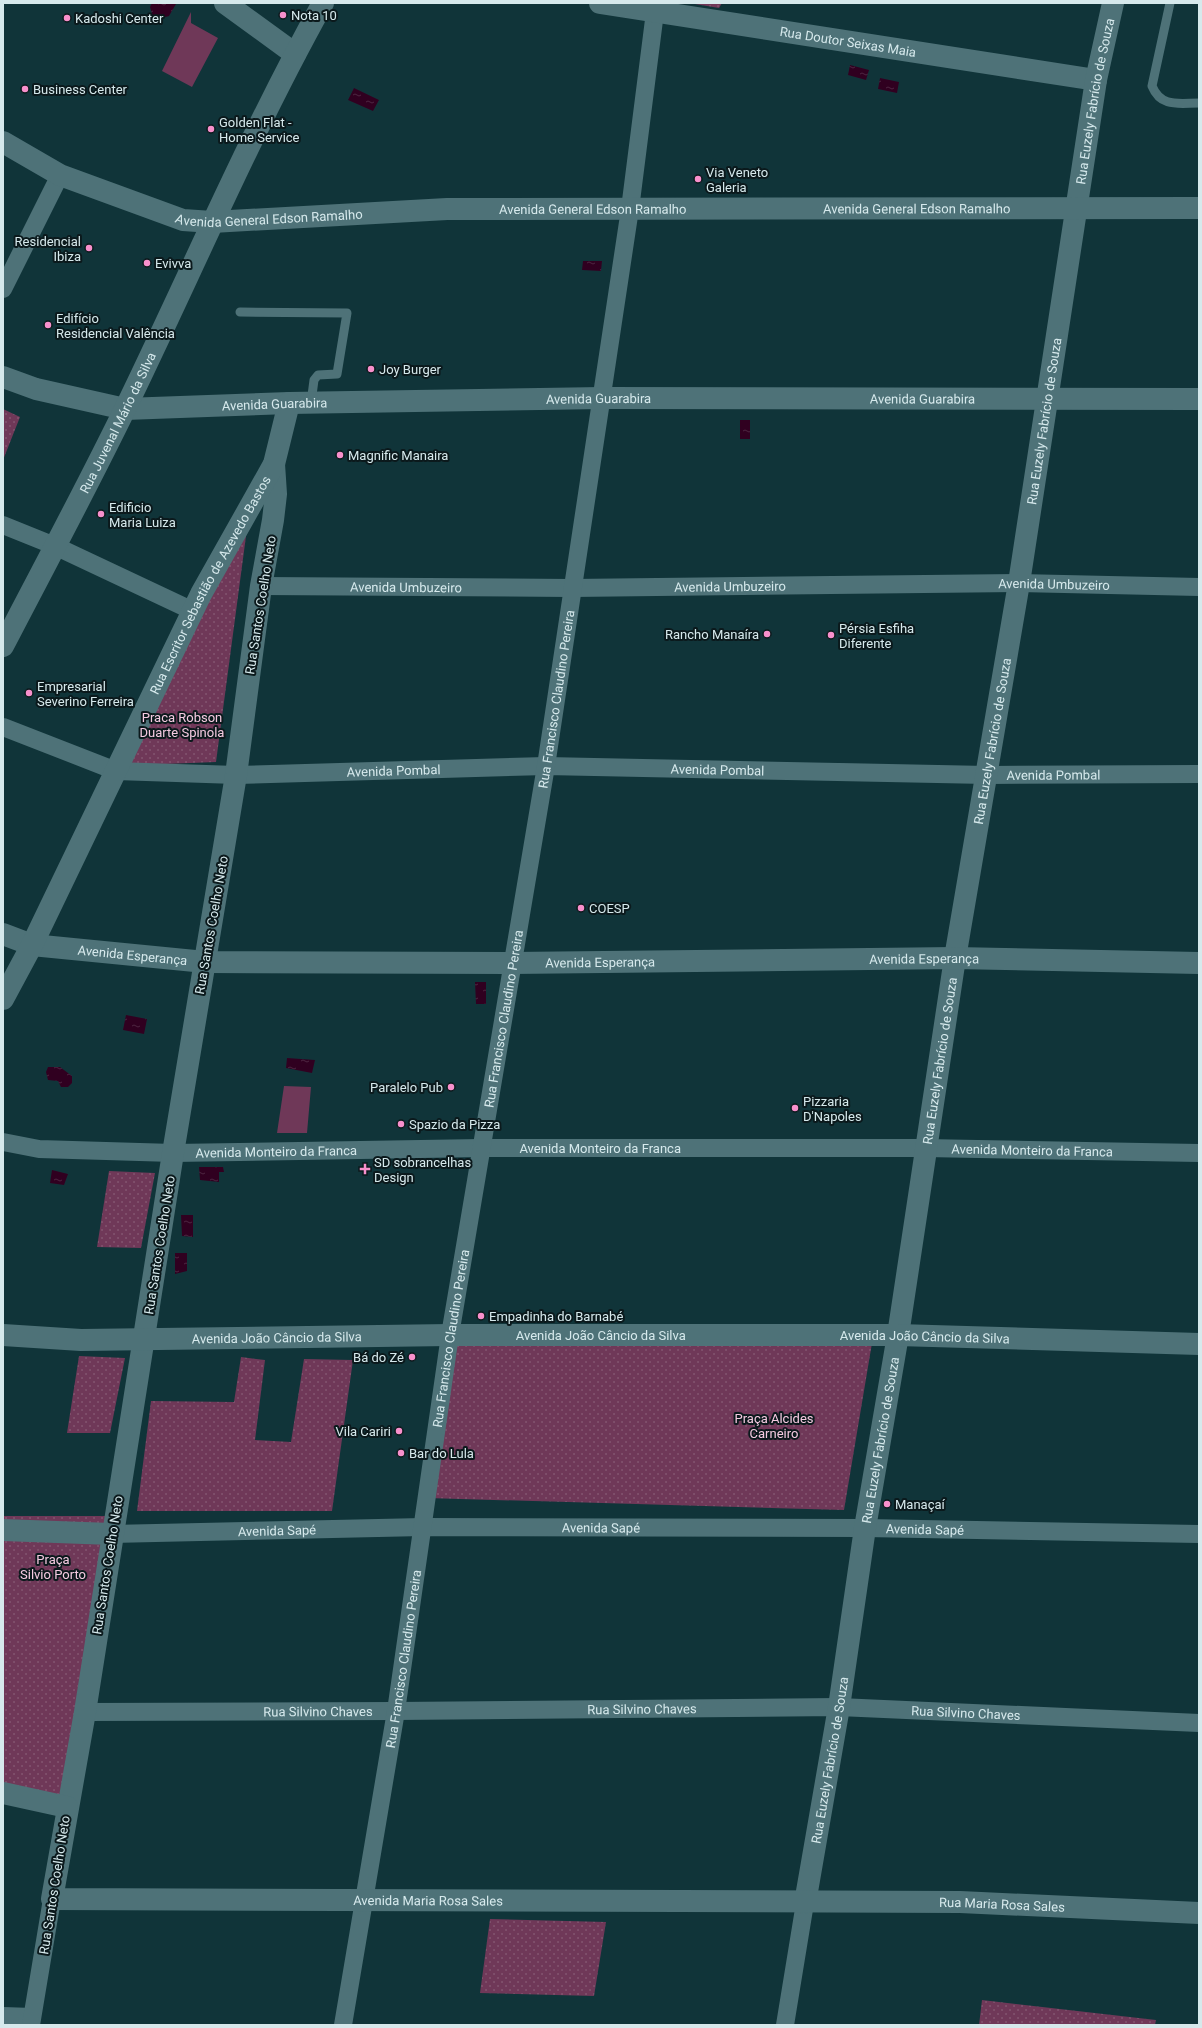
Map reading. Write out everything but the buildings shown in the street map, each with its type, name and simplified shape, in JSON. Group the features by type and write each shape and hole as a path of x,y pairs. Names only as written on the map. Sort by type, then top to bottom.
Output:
{"main road":[{"path":"225,3 295,54"},
{"name":"Rua Juvenal Mário da Silva","path":"3,646 125,409 212,222 295,54 323,3"},
{"name":"Rua Doutor Seixas Maia","path":"600,3 1096,80"},
{"name":"Rua Euzely Fabrício de Souza","path":"805,1903 840,1707 865,1528 898,1335 925,1148 955,958 1019,583 1096,80 1113,3"},
{"name":"Avenida General Edson Ramalho","path":"3,142 60,175 183,220 212,222 447,209 1075,210 1199,208"},
{"name":"Avenida Guarabira","path":"3,377 36,388 125,409 288,403 602,398 1046,400 1199,399"},
{"name":"Rua Escritor Sebastião de Azevedo Bastos","path":"3,999 32,945 193,611 274,464 288,403"},
{"name":"Rua Santos Coelho Neto","path":"52,1899 67,1807 85,1712 111,1534 236,775 261,586 273,520 276,494 274,464"},
{"name":"Avenida Esperança","path":"3,934 32,945 205,962 512,963 955,958 1199,963"},
{"name":"Avenida João Câncio da Silva","path":"3,1335 81,1340 450,1335 898,1335 1199,1344"},
{"name":"Avenida Sapé","path":"3,1530 111,1534"},
{"path":"3,1793 67,1807"},
{"name":"Avenida Maria Rosa Sales","path":"52,1899 364,1899 805,1903"},
{"name":"Rua Maria Rosa Sales","path":"805,1903 960,1902 1199,1913"}],"street":[{"name":"Rua Francisco Claudino Pereira","path":"343,2025 396,1711 450,1335 546,766 630,209 655,12"},
{"path":"3,289 60,175"},
{"path":"3,525 55,546 193,611"},
{"name":"Avenida Umbuzeiro","path":"261,586 572,588 1019,583 1199,587"},
{"name":"Avenida Pombal","path":"3,727 116,771 236,775 546,766 986,775 1199,774"},
{"name":"Avenida Monteiro da Franca","path":"3,1142 39,1149 173,1153 481,1148 925,1148 1199,1153"},
{"name":"Avenida Sapé","path":"111,1534 423,1528 865,1528 1199,1534"},
{"name":"Rua Silvino Chaves","path":"85,1712 840,1707 1199,1723"},
{"name":"Rua Santos Coelho Neto","path":"32,2021 52,1899"},
{"name":"Rua Euzely Fabrício de Souza","path":"785,2025 805,1903"},
{"path":"3,2016 32,2021"}],"lane":[{"path":"1170,3 1152,86 1156,95 1168,103 1199,104"},
{"path":"240,312 347,313 337,374 318,375 314,380 311,403"}],"green space":[{"path":"689,3 722,3 719,8"},
{"path":"191,12 191,23 218,38 192,87 162,71"},
{"path":"3,409 20,417 3,460"},
{"name":"Praca Robson Duarte Spinola","path":"248,521 216,762 115,766"},
{"path":"284,1086 311,1087 307,1133 277,1133"},
{"path":"109,1171 155,1173 141,1248 97,1247"},
{"name":"Praça Alcides Carneiro","path":"872,1343 844,1510 427,1498 449,1345"},
{"path":"79,1356 125,1358 110,1433 67,1433"},
{"path":"241,1357 265,1360 255,1440 291,1442 304,1359 353,1360 332,1511 137,1511 151,1401 234,1402"},
{"name":"Praça Silvio Porto","path":"3,1516 110,1516 65,1806 3,1791"},
{"path":"490,1919 606,1922 594,1996 480,1993"},
{"path":"982,2000 1156,2020 1155,2025 979,2025"}],"water":[{"path":"152,3 176,4 169,16 154,20 150,7"},
{"path":"850,65 869,70 866,80 848,75"},
{"path":"880,78 899,82 897,93 878,89"},
{"path":"354,88 379,100 373,111 348,100"},
{"path":"583,261 602,261 601,271 582,270"},
{"path":"740,420 750,420 750,439 740,439"},
{"path":"475,982 486,982 486,1004 476,1004"},
{"path":"126,1015 147,1019 144,1034 123,1030"},
{"path":"287,1058 315,1060 312,1073 286,1068"},
{"path":"48,1067 60,1067 72,1076 72,1083 68,1087 61,1087 58,1081 48,1080 46,1072"},
{"path":"199,1167 223,1167 224,1172 219,1172 219,1182 200,1180"},
{"path":"52,1170 68,1174 64,1185 50,1183"},
{"path":"181,1215 193,1215 193,1237 182,1236"},
{"path":"175,1253 187,1253 187,1271 175,1274"}],"place":[{"name":"Nota 10","path":"283,15"},
{"name":"Kadoshi Center","path":"67,18"},
{"name":"Business Center","path":"25,89"},
{"name":"Golden Flat - Home Service","path":"211,129"},
{"name":"Via Veneto Galeria","path":"698,179"},
{"name":"Residencial Ibiza","path":"89,248"},
{"name":"Evivva","path":"147,263"},
{"name":"Edifício Residencial Valência","path":"48,325"},
{"name":"Joy Burger","path":"371,369"},
{"name":"Magnific Manaira","path":"340,455"},
{"name":"Edificio Maria Luiza","path":"101,514"},
{"name":"Rancho Manaíra","path":"767,634"},
{"name":"Pérsia Esfiha Diferente","path":"831,635"},
{"name":"Empresarial Severino Ferreira","path":"29,693"},
{"name":"COESP","path":"581,908"},
{"name":"Paralelo Pub","path":"451,1087"},
{"name":"Pizzaria D'Napoles","path":"795,1108"},
{"name":"Spazio da Pizza","path":"401,1124"},
{"name":"SD sobrancelhas Design","path":"365,1169"},
{"name":"Empadinha do Barnabé","path":"481,1316"},
{"name":"Bá do Zé","path":"412,1357"},
{"name":"Vila Cariri","path":"399,1431"},
{"name":"Bar do Lula","path":"401,1453"},
{"name":"Manaçaí","path":"887,1504"}]}
